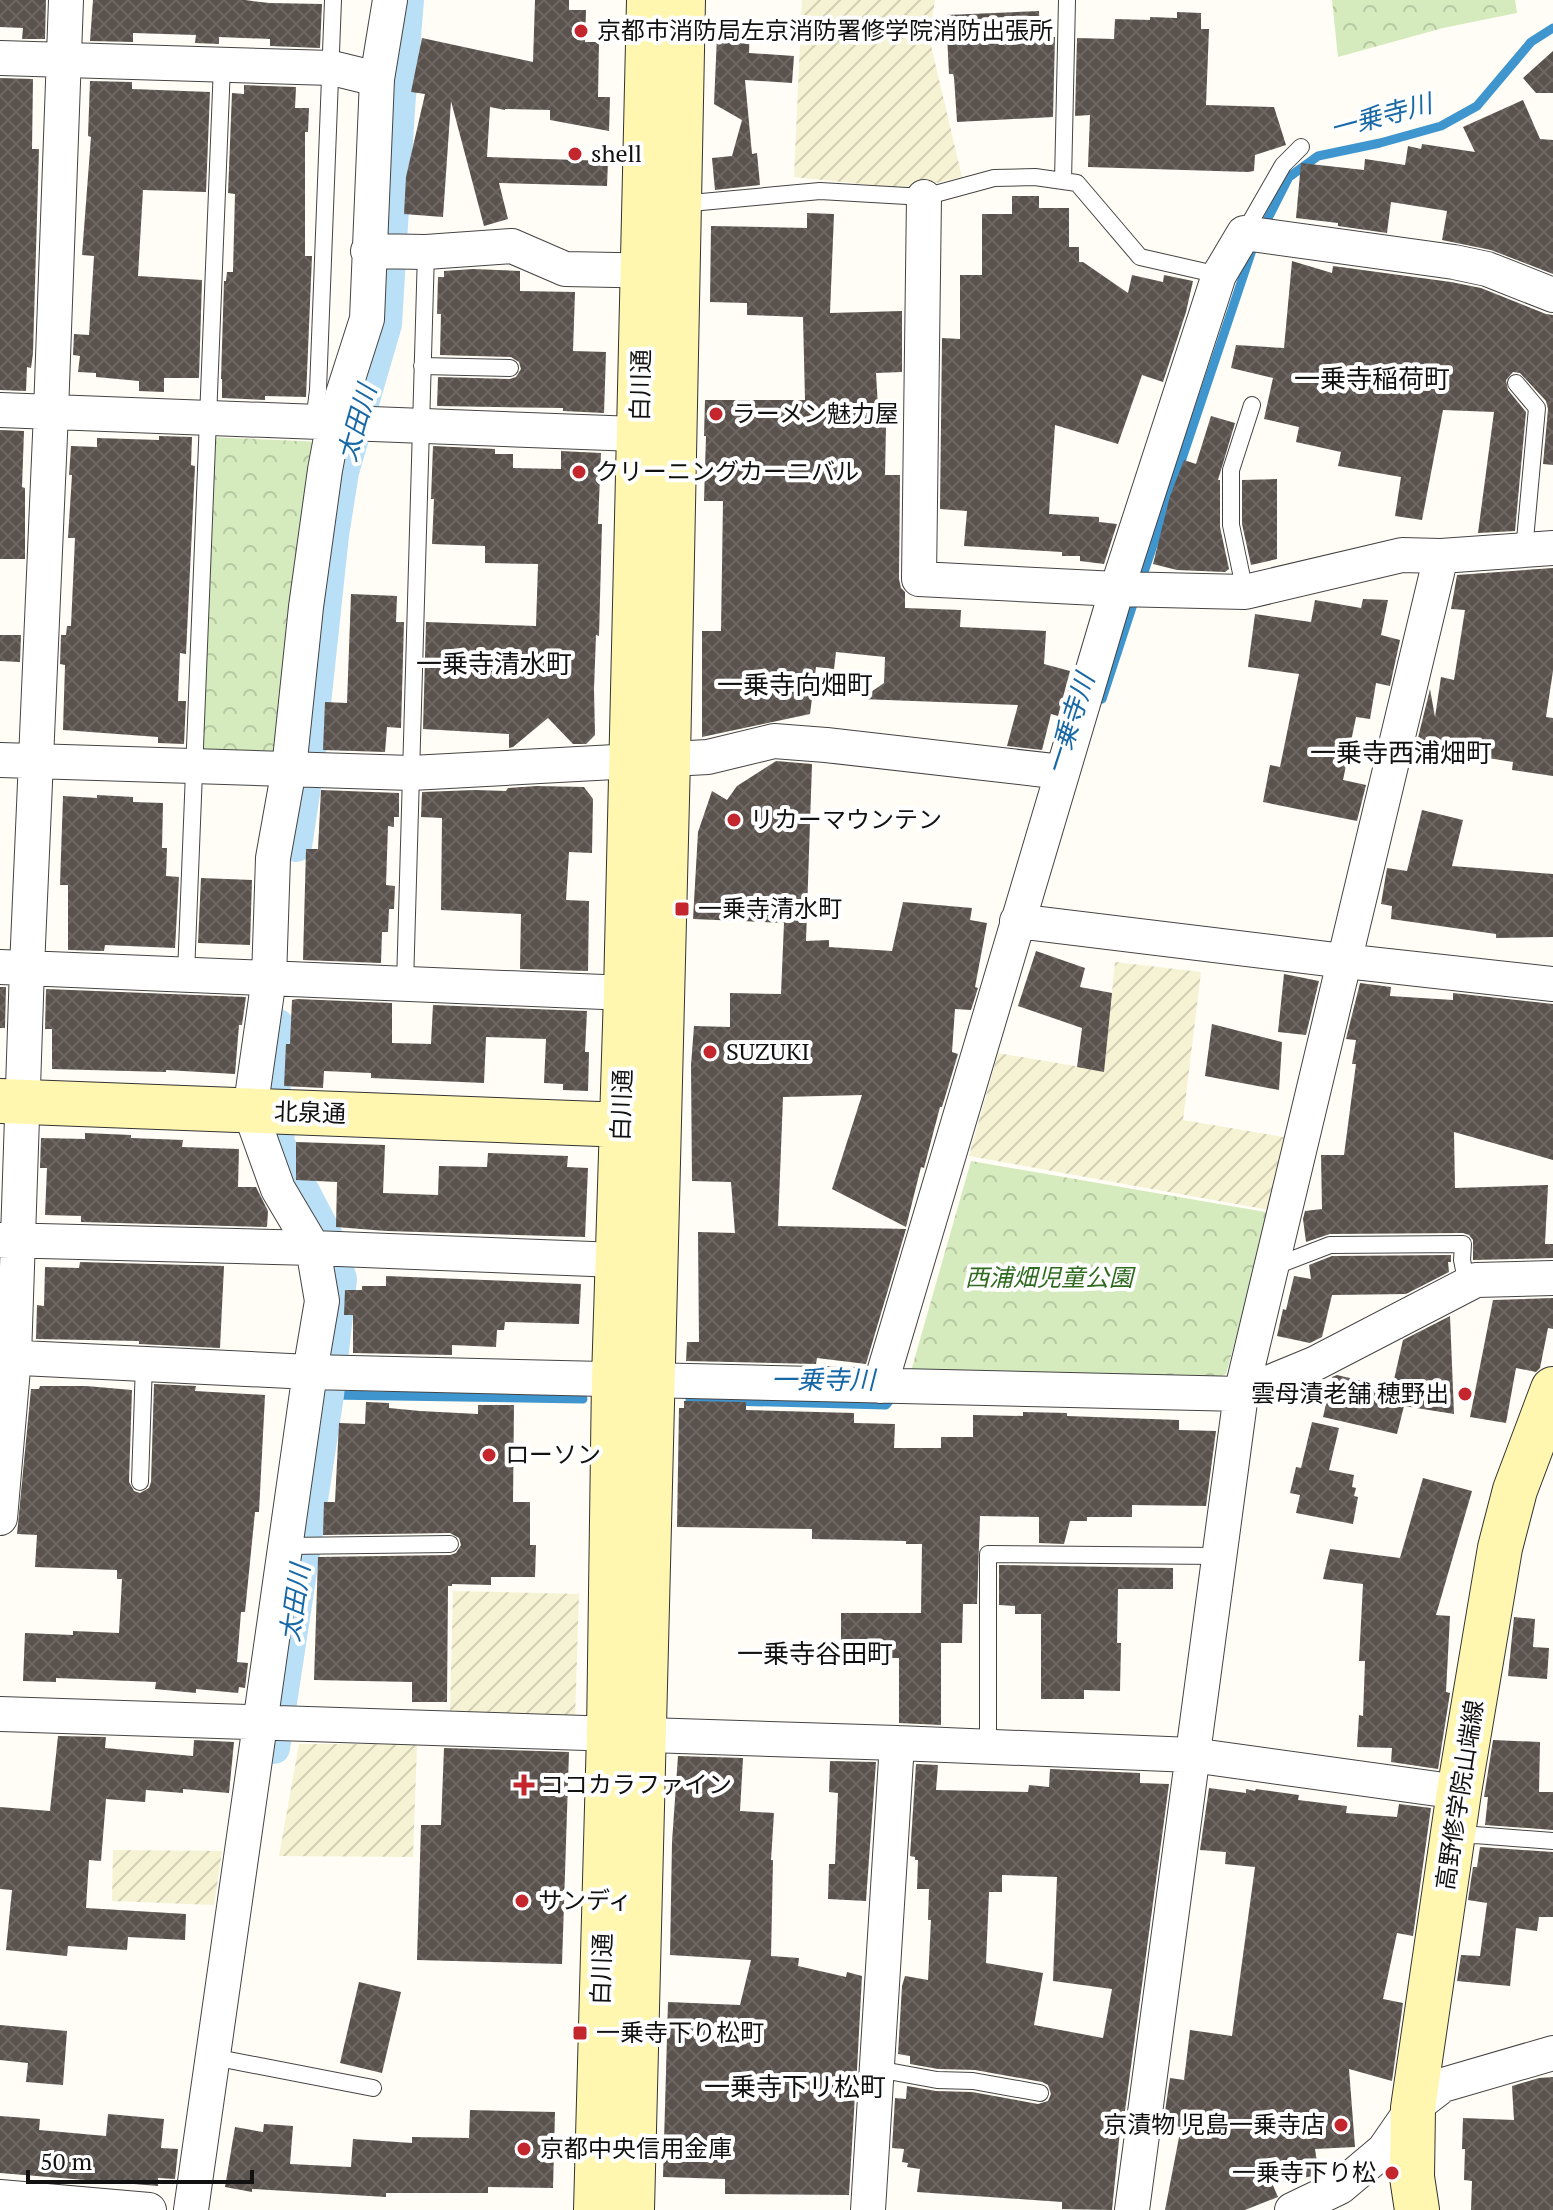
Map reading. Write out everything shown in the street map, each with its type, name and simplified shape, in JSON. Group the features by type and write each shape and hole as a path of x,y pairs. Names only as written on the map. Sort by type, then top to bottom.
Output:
{"street":[{"path":"0,1518 7,1357 13,967 36,761 66,0"},
{"path":"191,2210 213,2057 272,1722 285,1546 324,1372 322,1301 326,1250 278,1189 267,1112 273,858 303,770 306,607 325,470 324,422 367,319 377,79 390,0"},
{"name":"白川通","path":"632,2210 627,1734 632,1380 662,206 649,0"},
{"name":"白川通","path":"662,206 683,0"},
{"path":"0,58 332,68 377,79"},
{"path":"924,197 919,579 1245,592 1402,555 1441,556 1539,550"},
{"path":"896,1387 1017,921 1117,589 1219,275 1244,233 1487,269 1553,295"},
{"path":"368,251 426,252 512,246 565,269 661,271"},
{"path":"0,410 657,434"},
{"path":"1132,2210 1241,1394 1441,556"},
{"path":"0,760 411,773 708,757 774,741 1062,772"},
{"path":"1017,921 1553,984"},
{"path":"13,967 644,994"},
{"name":"北泉通","path":"11,1102 639,1126"},
{"name":"白川通","path":"632,1380 618,1260 639,1126"},
{"path":"8,1241 618,1260"},
{"path":"7,1357 324,1372 1241,1394 1314,1364 1476,1280 1553,1278"},
{"name":"高野修学院山端線","path":"1417,2210 1412,2177 1413,2108 1459,1792 1500,1548 1515,1490 1553,1389"},
{"path":"0,1714 1192,1755 1459,1792"},
{"name":"白川通","path":"596,2210 627,1734"},
{"path":"868,2210 897,1743"},
{"path":"1292,2210 1340,2187 1384,2150 1413,2108 1443,2085 1553,2053"},
{"path":"0,2197 149,2210"}],"lane":[{"path":"324,422 318,390 333,0"},
{"path":"1063,181 1067,0"},
{"path":"186,974 222,65"},
{"path":"1244,233 1283,165 1301,147"},
{"path":"662,206 820,191 924,197 994,178 1035,177 1077,183 1140,257 1219,275"},
{"path":"405,984 426,252"},
{"path":"422,366 510,368"},
{"path":"1516,383 1537,408 1539,550"},
{"path":"1245,592 1231,525 1231,470 1252,405"},
{"path":"1271,1268 1330,1245 1463,1244 1462,1260 1467,1285"},
{"path":"140,1482 144,1363"},
{"path":"285,1546 450,1544"},
{"path":"988,1747 988,1554 1219,1556"},
{"path":"1453,1837 1475,1835 1553,1841"},
{"path":"213,2057 373,2088"},
{"path":"877,2069 1040,2093"}],"shaded area":[{"path":"802,0 935,0 929,37 962,177 910,189 794,177"},
{"path":"1115,962 1201,972 1183,1120 1289,1138 1275,1211 969,1156 998,1053 1104,1071"},
{"path":"453,1591 579,1594 575,1720 450,1715"},
{"path":"299,1744 417,1744 413,1857 279,1856"},
{"path":"113,1850 222,1851 214,1905 112,1901"}],"green space":[{"path":"1332,0 1515,0 1517,13 1443,28 1338,57"},
{"path":"210,437 322,442 281,758 200,756"},
{"name":"西浦畑児童公園","path":"971,1161 1271,1213 1226,1374 1213,1380 909,1378"}],"building":[{"path":"0,0 46,0 45,39 22,39 23,28 0,27"},
{"path":"93,0 245,0 322,4 320,48 270,46 270,39 219,37 219,44 195,43 196,35 133,33 133,42 90,41"},
{"path":"535,0 569,0 569,10 586,10 585,42 599,42 598,97 610,97 609,131 550,120 550,110 490,107 487,157 608,161 607,186 499,183 508,219 484,226 451,101 443,217 404,214 406,177 425,94 411,92 422,38 533,62"},
{"path":"1039,11 1040,36 1055,37 1053,117 957,122 954,77 949,74 946,15"},
{"path":"1177,12 1201,13 1201,29 1209,29 1206,105 1274,107 1286,145 1255,155 1254,171 1248,172 1088,167 1090,115 1075,116 1077,38 1114,39 1115,19 1177,18"},
{"path":"750,24 749,53 794,56 792,83 745,80 752,154 757,153 760,185 715,190 712,158 732,156 742,120 714,104 717,36"},
{"path":"1553,51 1553,93 1536,93 1523,78"},
{"path":"0,78 33,79 32,149 39,149 33,353 31,368 27,367 26,391 0,390"},
{"path":"90,81 132,82 132,89 210,92 206,192 143,190 138,276 202,280 199,378 164,378 164,392 139,391 139,381 78,372 80,356 73,355 74,334 89,335 94,256 82,255 91,137 88,136"},
{"path":"244,85 296,87 295,108 309,108 308,132 305,132 305,256 312,256 306,397 265,396 265,400 222,398 224,281 227,272 233,272 235,194 228,193 232,93 244,94"},
{"path":"1523,100 1540,139 1553,140 1553,274 1491,250 1442,240 1447,211 1391,202 1387,233 1296,218 1301,163 1364,170 1365,159 1405,165 1408,146 1421,149 1422,144 1475,152 1463,127"},
{"path":"1012,196 1039,196 1039,208 1069,208 1069,247 1079,247 1079,262 1128,293 1132,275 1163,282 1164,275 1193,281 1163,382 1142,375 1118,444 1055,425 1049,514 1099,517 1099,522 1117,524 1104,564 1080,561 1080,556 1062,556 1062,552 964,546 967,511 940,509 942,338 960,339 960,275 982,275 982,214 1012,214"},
{"path":"807,213 834,214 830,313 902,311 902,372 876,373 879,425 886,425 885,475 900,475 899,579 905,592 905,608 961,610 960,627 1046,631 1044,664 1070,671 1058,716 1051,714 1042,750 1007,746 1018,705 861,699 884,683 885,657 836,652 834,669 816,667 810,714 702,737 702,631 721,631 723,501 704,501 705,400 805,400 803,317 747,315 747,303 710,302 711,226 807,228"},
{"path":"1292,261 1332,273 1333,266 1481,288 1553,315 1553,465 1543,464 1546,401 1520,373 1513,372 1506,380 1508,390 1526,412 1515,531 1478,533 1494,412 1443,410 1422,520 1395,516 1401,477 1338,466 1341,452 1296,442 1299,427 1264,419 1273,378 1231,368 1236,345 1284,348"},
{"path":"444,271 520,271 520,291 575,292 573,351 606,352 604,413 563,411 563,408 437,406 438,377 510,379 516,377 521,369 519,362 511,357 440,355 438,277 444,277"},
{"path":"1211,416 1235,423 1218,480 1220,527 1229,569 1225,572 1177,570 1153,564 1170,496 1184,460 1196,464"},
{"path":"0,430 24,431 22,487 25,488 25,559 0,559"},
{"path":"159,436 192,437 191,465 195,466 186,654 180,653 178,701 186,701 184,744 158,743 158,737 63,730 65,665 60,664 61,635 66,635 67,626 71,626 75,538 68,538 71,446 97,447 97,438 159,440"},
{"path":"433,446 495,449 495,454 513,454 513,468 561,469 561,451 601,453 598,524 602,524 599,636 596,635 594,689 595,735 586,744 573,744 548,718 509,748 509,734 423,729 426,622 536,626 538,564 485,563 485,546 432,544"},
{"path":"1277,479 1277,559 1251,565 1242,524 1242,480"},
{"path":"1553,568 1553,671 1546,717 1553,718 1553,776 1512,770 1513,762 1457,753 1456,762 1414,754 1430,689 1435,717 1441,677 1454,680 1465,610 1451,609 1457,575"},
{"path":"351,594 397,596 396,622 404,622 401,728 387,727 385,752 323,750 325,702 347,703"},
{"path":"1363,599 1388,600 1381,635 1400,640 1390,686 1376,683 1370,719 1356,717 1343,780 1366,785 1357,821 1263,802 1270,765 1280,767 1299,674 1248,667 1255,614 1311,622 1315,600 1361,608"},
{"path":"0,635 21,635 20,662 0,661"},
{"path":"776,761 812,764 806,941 829,940 829,947 892,951 903,902 972,908 970,920 987,923 975,987 978,988 971,1010 955,1009 952,1052 958,1054 924,1168 921,1167 906,1227 832,1189 862,1095 783,1097 778,1226 906,1229 866,1364 817,1358 816,1364 686,1361 687,1342 699,1342 698,1232 735,1233 731,1182 692,1181 691,1065 694,1026 730,1027 730,993 781,994 784,923 693,919 698,832 712,791 727,800 737,786"},
{"path":"584,787 593,799 592,853 569,852 566,900 589,901 588,971 520,969 521,914 441,910 442,818 421,817 422,792 506,791 508,788"},
{"path":"321,790 399,793 399,817 394,817 394,827 388,826 386,885 395,886 394,909 389,909 388,932 382,932 381,963 303,960 306,849 318,849"},
{"path":"97,795 133,797 133,802 163,803 162,848 167,848 166,876 179,877 175,948 105,945 104,951 68,950 68,885 60,885 63,796 97,798"},
{"path":"1422,810 1463,820 1452,866 1553,874 1553,937 1496,938 1496,934 1391,919 1392,906 1381,904 1387,868 1407,871"},
{"path":"201,878 252,880 250,945 198,943"},
{"path":"1036,951 1085,968 1080,987 1112,993 1104,1072 1077,1067 1082,1028 1018,1006"},
{"path":"1284,974 1319,981 1306,1035 1278,1032"},
{"path":"1360,983 1391,987 1390,996 1453,1000 1453,993 1553,1004 1553,1160 1454,1132 1455,1188 1548,1185 1545,1244 1553,1244 1553,1258 1473,1260 1473,1240 1463,1233 1330,1234 1306,1242 1305,1211 1322,1209 1321,1155 1344,1155 1356,1064 1352,1064 1356,1040 1346,1039"},
{"path":"0,987 6,987 5,1028 0,1028"},
{"path":"46,989 246,997 242,1025 239,1025 235,1074 52,1069 52,1029 45,1029"},
{"path":"292,1000 392,1003 392,1043 431,1044 433,1005 587,1011 585,1052 589,1052 588,1091 563,1090 563,1084 544,1083 546,1039 486,1037 484,1083 371,1078 371,1073 324,1071 323,1088 284,1086"},
{"path":"1212,1024 1282,1042 1279,1090 1205,1076"},
{"path":"85,1133 183,1140 182,1147 239,1149 238,1187 256,1187 268,1211 267,1227 81,1222 81,1216 45,1215 47,1168 40,1168 41,1138 85,1139"},
{"path":"296,1142 385,1145 383,1193 438,1195 439,1166 487,1167 488,1153 568,1156 567,1167 588,1168 585,1237 336,1227 337,1182 296,1180"},
{"path":"1451,1255 1449,1272 1406,1294 1332,1295 1322,1337 1310,1343 1277,1336 1294,1276 1311,1279 1309,1265 1332,1256"},
{"path":"80,1262 224,1266 220,1348 139,1344 139,1341 36,1339 37,1305 44,1306 45,1267 79,1268"},
{"path":"386,1276 581,1284 579,1324 505,1322 504,1330 497,1330 496,1347 452,1345 452,1355 353,1353 353,1315 344,1315 345,1290 386,1286"},
{"path":"1553,1298 1553,1329 1548,1328 1540,1368 1536,1372 1516,1368 1506,1423 1470,1417 1493,1300"},
{"path":"1450,1316 1454,1414 1404,1406 1397,1434 1323,1417 1332,1377 1337,1375 1392,1388 1403,1340"},
{"path":"154,1384 196,1386 195,1391 265,1395 259,1512 255,1512 237,1662 248,1663 245,1688 239,1687 238,1693 196,1689 196,1693 155,1689 156,1682 56,1678 56,1682 23,1681 25,1633 119,1633 122,1579 117,1579 117,1570 35,1567 37,1535 17,1534 31,1389 39,1389 40,1386 86,1386 132,1390 129,1482 134,1491 140,1493 149,1488 151,1482"},
{"path":"684,1401 746,1402 746,1410 854,1413 854,1423 895,1424 894,1448 941,1448 941,1437 973,1437 973,1415 1023,1416 1023,1412 1179,1420 1179,1430 1216,1431 1206,1506 1132,1505 1132,1517 1087,1517 1087,1521 1070,1521 1064,1544 1039,1543 1039,1517 980,1516 977,1604 963,1604 962,1643 941,1643 941,1725 899,1723 899,1658 841,1658 841,1613 921,1613 922,1544 812,1539 812,1529 677,1527 679,1408 684,1408"},
{"path":"366,1402 389,1403 389,1408 478,1414 478,1405 514,1405 513,1502 530,1502 530,1545 536,1545 535,1577 491,1577 491,1585 448,1586 447,1702 412,1702 412,1682 314,1680 318,1557 450,1555 456,1553 461,1545 459,1538 450,1533 323,1535 324,1502 335,1502 339,1423 365,1424"},
{"path":"1312,1422 1339,1428 1329,1470 1354,1475 1352,1487 1356,1488 1354,1496 1358,1497 1353,1524 1296,1513 1300,1495 1290,1493 1296,1467 1301,1468"},
{"path":"1423,1478 1472,1491 1436,1615 1450,1616 1446,1692 1450,1693 1438,1769 1391,1762 1392,1748 1357,1747 1359,1715 1363,1716 1365,1661 1359,1661 1363,1584 1323,1579 1330,1549 1400,1558"},
{"path":"999,1565 1173,1568 1173,1589 1118,1589 1120,1691 1084,1690 1084,1699 1041,1699 1041,1614 1015,1614 1015,1606 999,1605"},
{"path":"1514,1617 1535,1619 1533,1647 1549,1648 1547,1679 1508,1676"},
{"path":"58,1736 106,1737 105,1748 193,1756 194,1740 234,1742 229,1793 146,1790 145,1802 106,1799 101,1861 89,1860 86,1908 186,1914 185,1940 128,1937 127,1950 68,1946 67,1956 6,1950 12,1890 0,1889 0,1807 50,1811"},
{"path":"1493,1740 1540,1742 1539,1792 1553,1792 1553,1830 1485,1825 1488,1797 1484,1797"},
{"path":"444,1748 569,1752 562,1964 417,1960 421,1825 441,1825"},
{"path":"678,1756 743,1758 740,1811 774,1813 771,1956 799,1958 798,1966 846,1977 847,1972 862,1976 857,2070 850,2095 855,2095 849,2195 725,2194 725,2179 663,2177 668,2002 740,2005 751,1960 670,1955 672,1842"},
{"path":"830,1761 876,1762 866,1901 828,1899 829,1864 835,1864 838,1793 829,1792"},
{"path":"916,1764 938,1765 936,1790 1028,1792 1029,1785 1049,1787 1050,1769 1140,1773 1140,1783 1169,1784 1125,2111 1122,2111 1112,2210 1062,2209 1062,2202 917,2192 920,2169 907,2167 908,2163 902,2162 904,2149 892,2148 895,2098 906,2099 907,2086 972,2092 1038,2104 1048,2101 1051,2094 1048,2085 1042,2082 975,2070 938,2069 910,2064 910,2056 898,2054 905,1976 928,1980 929,1889 917,1889 918,1860 910,1856","holes":["1002,1875 1057,1877 1053,1981 1112,1989 1103,2038 1034,2025 1043,1973 986,1963 989,1892 1002,1892"]},
{"path":"1209,1788 1246,1793 1246,1789 1256,1789 1299,1795 1298,1800 1347,1806 1346,1813 1397,1817 1399,1804 1431,1808 1413,1936 1397,1933 1383,1999 1403,2003 1392,2081 1349,2069 1355,2147 1315,2149 1319,2175 1272,2183 1278,2197 1245,2210 1165,2210 1181,2127 1176,2126 1176,2120 1164,2118 1170,2078 1184,2080 1190,2030 1232,2036 1255,1867 1225,1864 1226,1852 1200,1850"},
{"path":"1480,1847 1553,1852 1553,1917 1539,1917 1537,1931 1516,1928 1510,1986 1457,1981 1461,1955 1480,1956 1487,1903 1468,1900 1473,1867 1477,1867"},
{"path":"359,1982 401,1992 382,2073 340,2063"},
{"path":"0,2025 67,2031 63,2085 26,2082 28,2063 0,2060"},
{"path":"1553,2077 1553,2210 1471,2210 1472,2181 1464,2180 1463,2118 1514,2120 1512,2086"},
{"path":"470,2110 555,2112 553,2188 488,2187 488,2193 386,2193 386,2197 252,2189 252,2192 225,2187 235,2127 263,2132 264,2124 293,2126 290,2164 351,2167 353,2139 412,2143 412,2137 469,2138"},
{"path":"108,2114 164,2119 161,2148 178,2149 175,2179 158,2178 158,2186 0,2173 0,2116 40,2119 39,2130 106,2136"}],"waterway":[{"name":"太田川","path":"296,846 343,472 386,324 408,0"},
{"name":"一乗寺川","path":"1262,230 1289,177 1318,156 1441,126 1477,106 1531,42 1553,28"},
{"name":"一乗寺川","path":"1141,581 1252,250"},
{"name":"一乗寺川","path":"1102,699 1136,595"},
{"name":"太田川","path":"274,1748 328,1395 341,1279 327,1236 279,1144 273,1066 278,1025"},
{"name":"一乗寺川","path":"328,1395 583,1399"},
{"name":"一乗寺川","path":"690,1400 886,1405 894,1395"}],"place":[{"name":"京都市消防局左京消防署修学院消防出張所","path":"581,31"},
{"name":"shell","path":"575,154"},
{"name":"ラーメン魅力屋","path":"716,414"},
{"name":"クリーニングカーニバル","path":"579,472"},
{"name":"リカーマウンテン","path":"734,820"},
{"name":"一乗寺清水町","path":"682,909"},
{"name":"SUZUKI","path":"710,1052"},
{"name":"雲母漬老舗 穂野出","path":"1465,1394"},
{"name":"ローソン","path":"489,1455"},
{"name":"ココカラファイン","path":"524,1785"},
{"name":"サンディ","path":"522,1901"},
{"name":"一乗寺下り松町","path":"580,2033"},
{"name":"京漬物 児島一乗寺店","path":"1341,2125"},
{"name":"京都中央信用金庫","path":"524,2149"},
{"name":"一乗寺下り松","path":"1392,2173"}],"district":[{"name":"一乗寺稲荷町","path":"1372,379"},
{"name":"一乗寺清水町","path":"494,664"},
{"name":"一乗寺向畑町","path":"795,685"},
{"name":"一乗寺西浦畑町","path":"1401,753"},
{"name":"一乗寺谷田町","path":"815,1654"},
{"name":"一乗寺下リ松町","path":"795,2087"}]}
